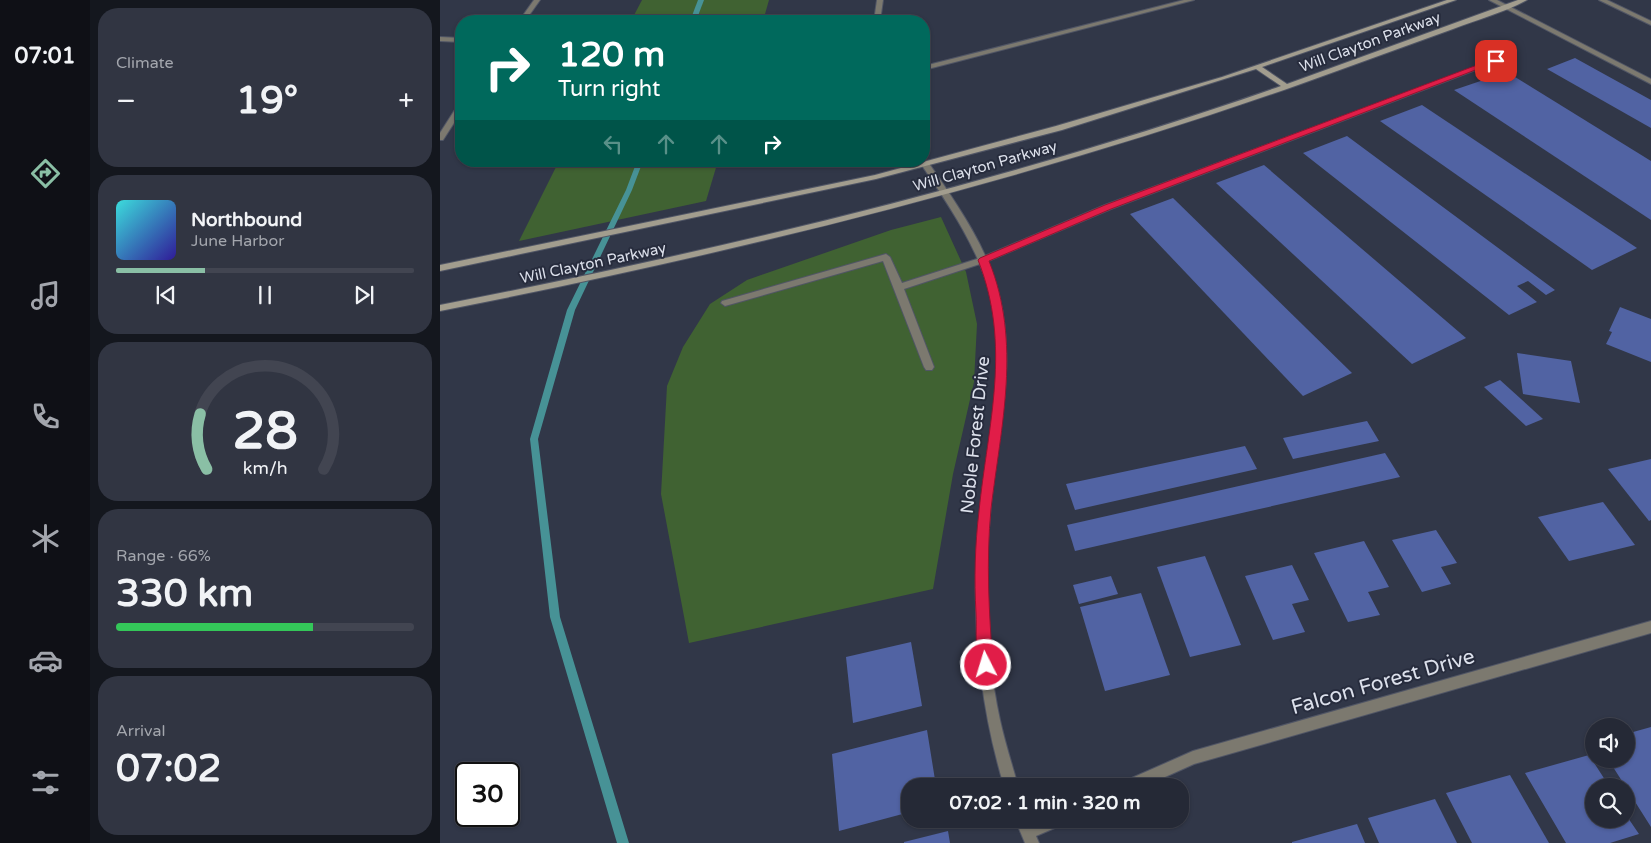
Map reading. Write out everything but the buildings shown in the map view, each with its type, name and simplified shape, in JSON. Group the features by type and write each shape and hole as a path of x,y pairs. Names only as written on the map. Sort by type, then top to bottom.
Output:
{"main road":[{"name":"Will Clayton Parkway","path":"930,163 1073,124 1257,67 1453,0"},
{"name":"Will Clayton Parkway","path":"440,308 632,268 944,192 1088,151 1287,87 1524,0"},
{"path":"1257,67 1287,87"},
{"name":"Will Clayton Parkway","path":"440,268 913,167"}],"street":[{"path":"526,15 537,0"},
{"path":"878,15 880,0"},
{"path":"930,66 1191,0"},
{"path":"1492,0 1651,82"},
{"path":"1602,0 1651,23"},
{"path":"440,39 455,40"},
{"path":"899,287 983,260 1108,207 1496,61"},
{"path":"440,138 455,116"},
{"name":"Noble Forest Drive","path":"927,167 944,192 983,260 990,278 999,314 1003,350 1000,404 985,510 980,582 984,651 1003,760 1009,778"},
{"path":"725,303 886,257 929,367"},
{"name":"Falcon Forest Drive","path":"1148,778 1192,758 1651,627"},
{"path":"1029,838 1045,828"}],"green space":[{"path":"642,0 769,0 765,15 634,15"},
{"path":"556,167 716,167 706,201 519,241"},
{"path":"941,217 966,272 977,324 974,382 953,474 933,589 689,643 661,494 667,386 683,347 710,304 747,280 891,230"}],"waterway":[{"path":"695,15 701,0"},
{"path":"623,843 555,617 534,439 571,310 629,190 638,167"}],"route":[{"path":"986,665 980,582 985,510 1000,404 1003,350 999,314 990,278 983,260 1108,207 1496,61"}]}
